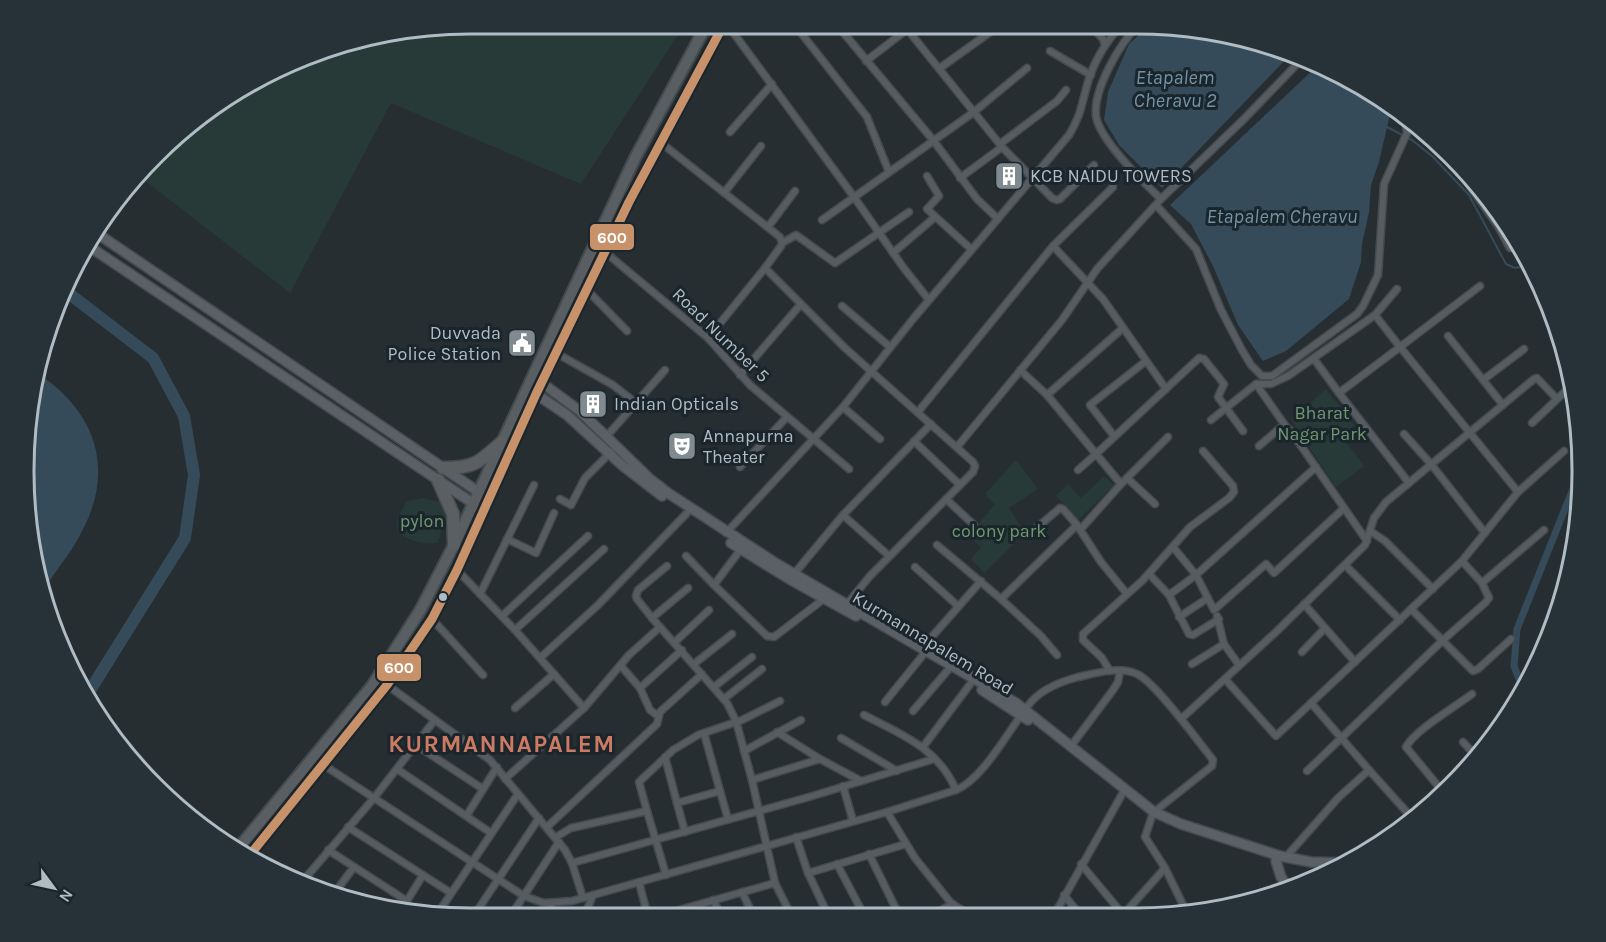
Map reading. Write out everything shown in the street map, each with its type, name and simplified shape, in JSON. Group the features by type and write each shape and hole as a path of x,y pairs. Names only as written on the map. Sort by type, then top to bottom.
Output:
{"highway":[{"path":"454,544 453,514 440,474 473,465 502,442"}],"main road":[{"path":"484,495 502,442 617,196 702,34"},
{"path":"243,843 372,686 421,609 454,544 478,507 542,383 629,202 719,34"},
{"path":"617,196 629,202"},
{"path":"103,237 440,474 478,507"},
{"path":"95,250 440,474 484,495"},
{"path":"542,383 580,411 606,436 613,451 726,533 847,604 1023,713 1071,746 1123,792"},
{"name":"Kurmannapalem Road","path":"536,394 613,451 640,480 687,513 741,549 923,652 948,670 1023,713 1161,822 1276,861 1317,867"},
{"path":"254,850 387,685 432,619 457,570 478,507"},
{"path":"1153,814 1286,857 1327,862"},
{"path":"1276,861 1283,881"}],"street":[{"path":"733,34 772,84 892,253 929,300"},
{"path":"802,34 867,117 889,172"},
{"path":"845,34 933,140 977,199 998,219"},
{"path":"866,61 901,34"},
{"path":"915,34 1001,145 1052,198 1057,200 1094,165"},
{"path":"940,68 987,34"},
{"path":"1099,34 1105,45"},
{"path":"726,533 843,407 971,249 1070,135 1077,123 1091,75 1105,45 1114,34"},
{"path":"1130,34 1106,74 1096,115 1102,132 1110,143 1161,199"},
{"path":"1050,51 1091,75"},
{"path":"957,447 1062,320 1087,282 1161,199 1296,66"},
{"path":"822,220 974,112 1027,68"},
{"path":"730,132 772,84"},
{"path":"960,178 1057,101 1065,90"},
{"path":"1156,205 1196,249 1221,310 1251,365 1262,376 1272,376 1358,314 1364,306 1378,275 1384,184 1407,130"},
{"path":"660,142 768,227 780,237 782,243"},
{"path":"724,193 761,146"},
{"path":"927,176 939,196 927,209 971,249"},
{"path":"918,412 1053,246 1113,187"},
{"path":"768,227 795,191"},
{"path":"708,338 765,268 782,243 795,235 835,263 909,212"},
{"path":"892,253 935,217"},
{"path":"1053,246 1103,299 1166,389"},
{"name":"Road Number 5","path":"606,252 708,338 740,375 849,469"},
{"path":"765,268 837,340 957,447 975,466 973,472 889,556 847,604"},
{"path":"1339,393 1480,286"},
{"path":"1211,420 1256,384 1271,384 1314,359 1375,315 1398,289"},
{"path":"587,290 627,331"},
{"path":"740,375 801,304"},
{"path":"842,306 890,347"},
{"path":"1375,315 1518,492"},
{"path":"1047,395 1123,328"},
{"path":"1448,336 1503,405"},
{"path":"1483,380 1524,349"},
{"path":"556,353 613,385 636,403"},
{"path":"1078,470 1197,359 1202,358 1224,384 1218,397 1243,431"},
{"path":"1314,359 1409,483"},
{"path":"1114,436 1090,405 1146,361"},
{"path":"606,436 665,370"},
{"path":"1020,370 1047,395 1121,484"},
{"path":"1181,719 1365,545 1374,518 1386,502 1537,378 1557,399"},
{"path":"1256,384 1367,541"},
{"path":"1532,423 1564,393"},
{"path":"843,407 880,439"},
{"path":"740,467 787,417"},
{"path":"794,574 843,515 931,424"},
{"path":"1259,446 1280,428 1287,428"},
{"path":"1404,434 1431,464 1485,533"},
{"path":"1001,599 1078,528 1168,437"},
{"path":"914,441 960,485"},
{"path":"560,499 571,505 582,481 613,451"},
{"path":"1110,671 1104,660 1083,640 1082,636 1149,574 1196,522 1234,492 1233,486 1203,451"},
{"path":"1225,679 1276,736 1462,561 1518,492 1564,451"},
{"path":"1169,596 1196,575 1316,467"},
{"path":"1127,478 1155,504"},
{"path":"480,594 534,485"},
{"path":"946,499 974,525"},
{"path":"1034,530 1060,508 1063,509 1127,594"},
{"path":"1214,610 1266,564 1274,573 1343,509"},
{"path":"507,538 536,554 554,513"},
{"path":"540,658 598,605 687,513"},
{"path":"843,515 889,556"},
{"path":"1482,583 1544,530"},
{"path":"1370,531 1385,541 1433,589"},
{"path":"502,616 588,536"},
{"path":"937,545 981,581 1041,636 1057,656"},
{"path":"1173,547 1196,575 1219,619 1224,644 1239,665"},
{"path":"515,630 604,549"},
{"path":"714,585 741,549"},
{"path":"687,556 764,635 770,637 825,598"},
{"path":"1306,771 1489,598 1482,583 1462,561"},
{"path":"1345,565 1400,620"},
{"path":"667,566 636,593 637,599 724,698 736,721 775,883 788,908"},
{"path":"915,567 958,606"},
{"path":"457,570 515,630 584,708"},
{"path":"1149,574 1169,596 1191,635 1219,619"},
{"path":"885,702 958,606 981,581"},
{"path":"652,618 688,588"},
{"path":"1179,617 1208,598"},
{"path":"1304,604 1355,662"},
{"path":"1411,609 1473,671 1511,639"},
{"path":"675,642 709,610"},
{"path":"432,619 483,675"},
{"path":"505,779 584,708 629,655 660,627"},
{"path":"1302,652 1325,628"},
{"path":"694,664 732,634"},
{"path":"1192,664 1224,644"},
{"path":"640,688 682,650"},
{"path":"714,687 752,657"},
{"path":"621,666 640,688 650,710 658,716"},
{"path":"724,698 762,669"},
{"path":"913,711 948,670"},
{"path":"1071,746 1113,690 1118,682 1120,671"},
{"path":"321,764 524,896 536,902 552,904 583,898 666,875 956,790 973,779 1035,698 1056,684 1077,677 1120,671 1140,675 1181,719 1214,763 1153,814 1145,837 1165,868 1183,905"},
{"path":"515,708 554,674"},
{"path":"547,827 657,724 660,712 702,674"},
{"path":"923,747 971,684"},
{"path":"387,685 497,767 557,839 572,863 583,898"},
{"path":"1438,786 1407,750 1407,745 1434,721 1472,694"},
{"path":"666,875 639,782 685,742 780,701"},
{"path":"1311,703 1407,812"},
{"path":"864,715 923,747 949,775 956,790"},
{"path":"744,751 801,720"},
{"path":"307,875 397,770 434,721"},
{"path":"777,732 820,759 862,781"},
{"path":"704,733 728,819"},
{"path":"841,738 897,771"},
{"path":"1463,742 1470,750"},
{"path":"416,745 483,789"},
{"path":"665,758 685,832"},
{"path":"752,780 820,759"},
{"path":"572,863 934,759"},
{"path":"466,815 497,767"},
{"path":"397,770 491,833"},
{"path":"1286,857 1338,798 1369,770"},
{"path":"843,786 852,821"},
{"path":"677,803 720,791"},
{"path":"1058,908 1123,792"},
{"path":"442,907 518,794"},
{"path":"516,908 557,839 571,828 647,811"},
{"path":"887,812 915,858 953,904 959,908"},
{"path":"479,908 538,818"},
{"path":"348,827 451,893"},
{"path":"796,837 807,873 824,908"},
{"path":"807,873 906,844"},
{"path":"328,850 407,902 423,875"},
{"path":"869,854 896,908"},
{"path":"837,864 860,908"},
{"path":"1081,864 1117,908"},
{"path":"340,887 354,867"},
{"path":"1131,908 1165,868"},
{"path":"639,882 646,908"},
{"path":"687,908 775,883"},
{"path":"742,892 750,908"},
{"path":"588,908 593,895"},
{"path":"1064,895 1075,908"},
{"path":"713,900 717,908"},
{"path":"550,908 552,904"},
{"path":"945,908 953,904"}],"green space":[{"path":"471,34 678,34 581,184 391,103 290,293 145,181 183,143 228,108 304,68 358,49 414,38"},
{"name":"Bharat Nagar Park","path":"1326,389 1354,425 1342,437 1364,466 1336,487 1291,420"},
{"name":"colony park","path":"1016,460 1038,489 1009,508 1025,533 984,573 971,559 981,547 968,536 995,504 985,494"},
{"path":"1104,476 1114,485 1078,520 1056,496 1068,484 1081,498"},
{"name":"pylon","path":"424,498 442,503 446,519 437,543 416,541 398,533 397,520 407,501"}],"water":[{"name":"Etapalem Cheravu 2","path":"1140,34 1192,38 1248,49 1284,61 1162,188 1119,145 1104,120 1108,92 1129,44"},
{"name":"Etapalem Cheravu","path":"1311,72 1353,93 1389,116 1371,185 1361,262 1349,299 1286,351 1263,361 1238,325 1213,266 1191,224 1170,205"},
{"path":"45,379 75,407 87,425 98,464 97,486 92,508 69,554 49,582 38,528 34,471 38,414"}],"waterway":[{"path":"1387,127 1412,140 1433,157 1469,195 1506,264 1515,268 1520,267"},
{"path":"72,296 153,358 184,416 194,475 185,538 92,687"},
{"path":"1519,678 1514,666 1517,629 1571,493"}],"transit line":[{"name":"600","path":"254,850 387,685 432,619 457,570 536,394 629,202 719,34"}],"place":[{"name":"KCB NAIDU TOWERS","path":"1009,176"},
{"name":"Duvvada Police Station","path":"522,343"},
{"name":"Indian Opticals","path":"593,404"},
{"name":"Annapurna Theater","path":"682,446"}],"district":[{"name":"KURMANNAPALEM","path":"502,744"}]}
